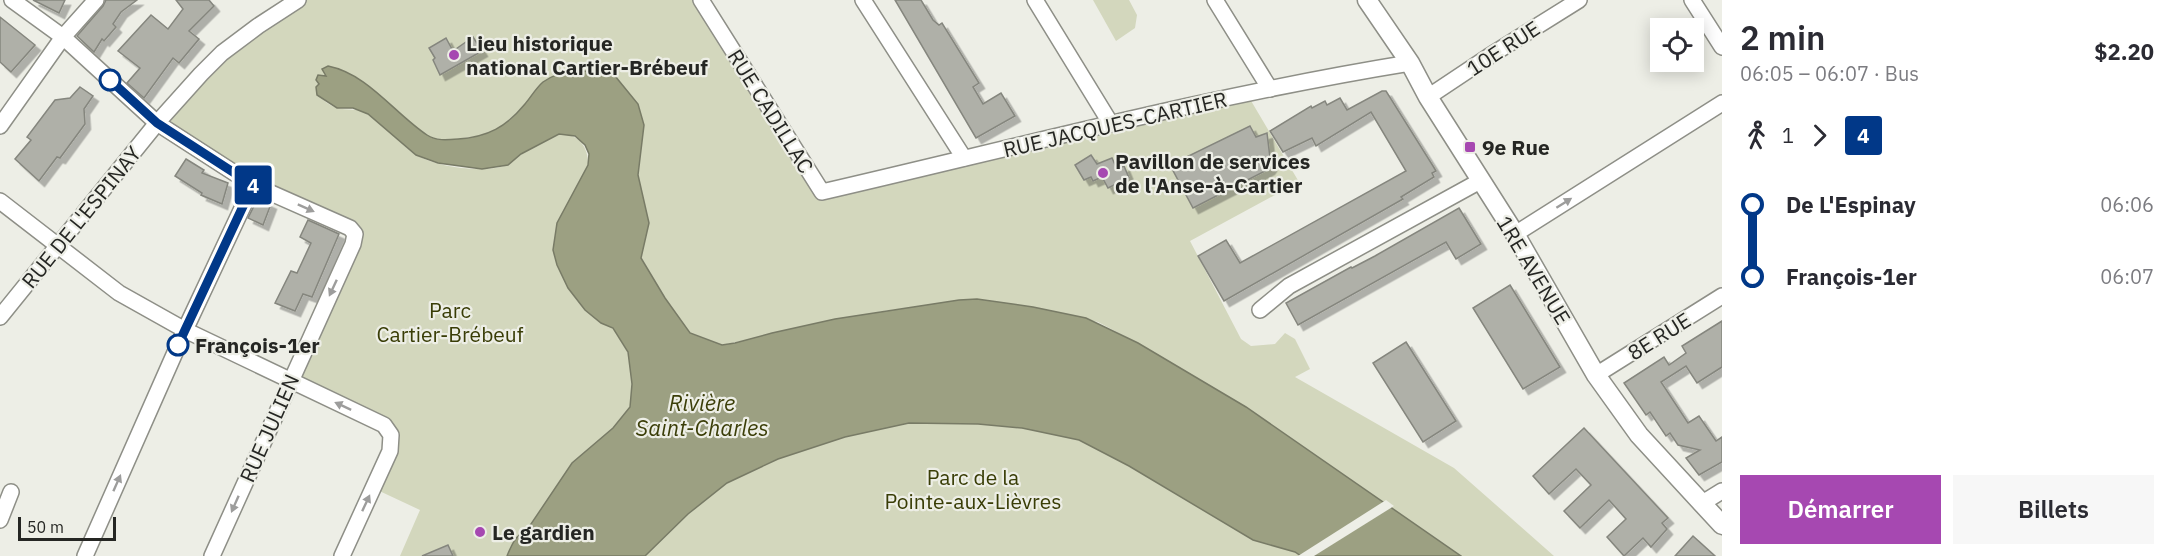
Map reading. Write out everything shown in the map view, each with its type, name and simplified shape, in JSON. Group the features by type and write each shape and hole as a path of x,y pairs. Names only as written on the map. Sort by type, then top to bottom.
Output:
{"street":[{"path":"12,0 63,37 157,123 253,185 185,330 85,556"},
{"path":"0,126 63,37 96,0"},
{"name":"RUE DE L'ESPINAY","path":"0,317 157,123 222,54 297,0"},
{"name":"RUE CADILLAC","path":"701,0 822,192"},
{"path":"863,0 964,159"},
{"path":"1035,0 1111,124"},
{"path":"1215,0 1270,89"},
{"name":"1RE AVENUE","path":"1367,0 1410,63 1428,97 1515,234 1596,375 1639,435 1722,525"},
{"name":"10E RUE","path":"1428,97 1579,0"},
{"path":"1692,0 1722,47"},
{"name":"RUE JACQUES-CARTIER","path":"822,192 1270,89 1335,75 1410,63"},
{"path":"1515,234 1722,103"},
{"path":"1260,309 1289,286 1480,181"},
{"name":"RUE JULIEN","path":"212,556 353,244 355,234 350,228 253,185"},
{"path":"0,201 119,293 185,330 384,425 391,435 390,451 342,556"},
{"name":"8E RUE","path":"1596,375 1722,296"},
{"path":"1701,504 1722,491"},
{"path":"0,520 11,492"}],"green space":[{"name":"Parc Cartier-Brébeuf","path":"298,0 701,0 822,192 1247,94 1299,182 1190,241 1241,339 1251,346 1275,344 1285,333 1295,339 1310,369 1295,377 1454,468 1554,556 1461,556 1246,407 1098,322 1033,307 977,299 883,311 722,345 690,333 665,298 641,257 649,223 638,175 644,125 615,76 578,70 542,83 523,107 499,128 487,135 447,140 432,138 418,129 373,90 318,75 316,80 319,84 316,87 318,95 327,103 337,108 368,113 413,153 445,165 472,169 497,168 509,164 520,155 554,136 565,134 577,138 587,153 588,165 557,223 601,323 613,328 628,353 632,384 630,407 613,428 572,463 527,530 511,546 507,556 400,556 420,510 373,488 391,435 290,381 355,234 253,185 157,123 201,74"},
{"path":"1093,0 1129,0 1137,15 1135,28 1116,41"},
{"name":"Parc de la Pointe-aux-Lièvres","path":"909,423 978,424 1022,428 1079,440 1129,466 1253,540 1295,552 1301,556 645,556 688,514 727,483 778,459 845,437"}],"water":[{"name":"Rivière Saint-Charles","path":"328,66 356,77 427,135 442,140 478,136 503,125 518,112 543,82 551,77 578,71 615,76 638,104 644,125 638,175 649,223 641,258 690,333 722,345 835,319 977,299 1086,318 1138,343 1246,407 1461,556 1301,556 1295,552 1253,540 1129,466 1079,440 1022,428 978,424 909,423 845,437 778,459 727,483 688,514 645,556 507,556 514,541 527,530 572,463 613,428 630,407 632,384 628,352 613,328 601,323 585,310 568,288 553,250 557,223 588,165 589,154 585,145 575,136 559,134 521,154 508,165 482,169 438,163 416,155 368,114 353,108 337,108 317,95 316,87 319,84 316,80 318,75 326,76 322,69"}],"pier":[{"path":"1386,500 1394,506 1314,556 1298,556"}],"building":[{"path":"33,0 65,0 59,13"},
{"path":"106,0 137,0 121,12 113,24 116,27 104,41 102,39 94,52 77,36"},
{"path":"176,0 209,0 214,6 189,31 199,39 179,63 173,58 144,98 127,83 140,68 118,51 151,15 168,29 183,9"},
{"path":"895,0 921,0 933,20 939,25 942,23 979,83 973,87 983,104 1001,93 1015,116 976,138"},
{"path":"0,17 35,45 11,72 0,62"},
{"name":"Lieu historique national Cartier-Brébeuf","path":"473,37 482,51 440,75 429,48 446,38 453,51"},
{"path":"80,87 93,96 84,109 85,124 60,158 57,157 39,181 15,159 31,140 27,137 55,100 70,98"},
{"path":"1386,91 1433,166 1436,171 1432,173 1434,177 1401,197 1403,199 1224,301 1198,256 1226,240 1240,263 1406,171 1371,112 1316,146 1312,138 1283,152 1270,131 1311,106 1312,108 1325,101 1327,105 1340,98 1347,110"},
{"path":"1250,126 1256,137 1267,133 1271,166 1269,169 1193,208 1170,165"},
{"name":"Pavillon de services de l'Anse-à-Cartier","path":"1091,155 1097,164 1112,158 1117,169 1124,166 1129,178 1108,188 1102,177 1093,181 1091,177 1084,180 1075,165"},
{"path":"186,159 204,170 202,173 228,183 222,204 201,195 202,193 175,176"},
{"path":"258,198 271,204 263,225 248,218"},
{"path":"1459,208 1481,244 1456,259 1446,242 1298,325 1286,303"},
{"path":"308,220 339,234 312,297 303,294 295,311 275,303 291,271 297,273 311,243 300,237"},
{"path":"1510,285 1560,367 1523,389 1473,308"},
{"path":"1722,321 1722,367 1697,383 1686,366 1661,382 1688,423 1699,416 1716,441 1722,437 1722,462 1699,475 1686,458 1700,450 1678,445 1670,433 1666,436 1650,412 1646,415 1624,383 1664,357 1669,365 1686,353 1682,346"},
{"path":"1406,342 1456,421 1423,442 1373,363"},
{"path":"1584,428 1668,518 1662,523 1667,529 1651,547 1643,538 1624,556 1607,537 1626,519 1609,500 1580,528 1564,511 1591,485 1576,469 1549,494 1533,476"},
{"path":"1693,536 1715,556 1675,556"},
{"path":"448,545 453,556 422,556"}],"bus line":[{"name":"4","path":"110,80 157,123 253,185 178,345"}],"place":[{"name":"Lieu historique national Cartier-Brébeuf","path":"454,55"},
{"name":"9e Rue","path":"1470,147"},
{"name":"Pavillon de services de l'Anse-à-Cartier","path":"1103,173"},
{"name":"François-1er","path":"178,345"},
{"name":"Le gardien","path":"480,532"}]}
